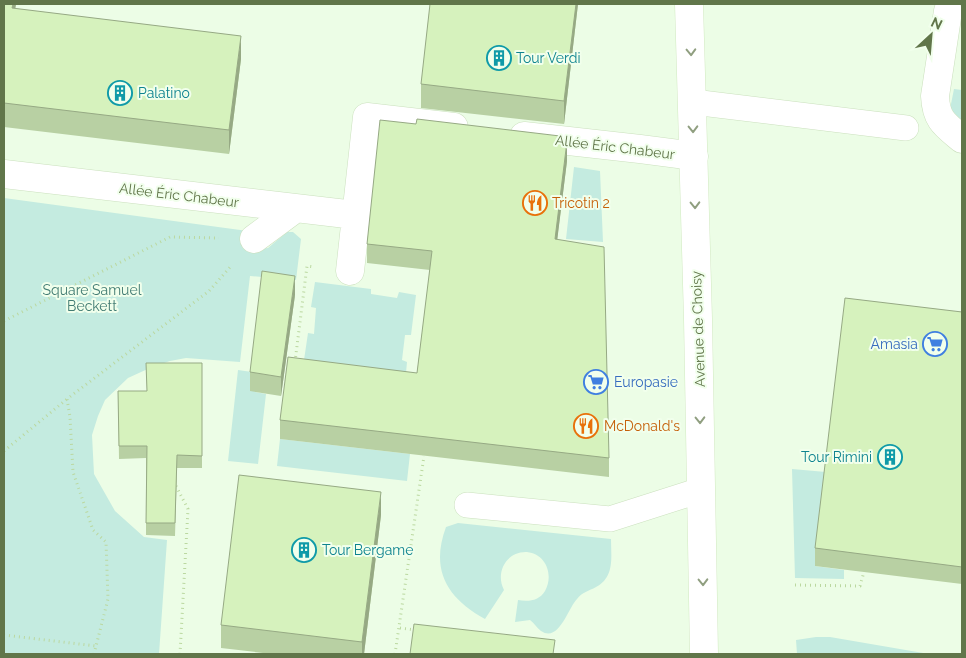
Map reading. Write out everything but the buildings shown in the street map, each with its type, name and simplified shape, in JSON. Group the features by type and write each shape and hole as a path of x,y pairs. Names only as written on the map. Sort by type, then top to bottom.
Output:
{"street":[{"name":"Avenue de Choisy","path":"689,4 698,319 704,654"},
{"path":"949,8 935,96 936,108 943,123 962,139"},
{"path":"350,271 367,117 474,130"},
{"name":"Allée Éric Chabeur","path":"503,133 694,156"},
{"name":"Allée Éric Chabeur","path":"4,174 355,215"},
{"path":"254,239 296,208"}],"lane":[{"path":"692,102 906,128"},
{"path":"467,504 610,519 701,490"}],"path":[{"path":"4,321 170,237 254,239"},
{"path":"4,451 67,399 209,291 254,239"},
{"path":"294,364 307,266"},
{"path":"67,399 70,417 73,472 94,530 106,542 108,599 94,654"},
{"path":"395,654 424,456"},
{"path":"176,486 188,509 180,654"},
{"path":"795,585 860,586 864,572"},
{"path":"400,628 419,630"},
{"path":"4,635 96,646"}],"green space":[{"path":"954,89 962,90 962,121 950,109"},
{"path":"574,167 600,171 603,242 566,239"},
{"name":"Square Samuel Beckett","path":"4,198 255,232 253,250 268,248 287,232 293,232 301,239 296,280 250,276 240,362 186,358 152,367 128,378 105,400 98,416 92,435 94,474 115,511 144,537 167,540 159,654 4,654"},
{"path":"315,282 371,289 371,294 397,298 399,292 416,295 411,335 405,335 402,360 407,362 406,373 304,360 308,333 314,334 316,308 311,307"},
{"path":"238,370 252,372 255,392 266,394 258,464 228,461"},
{"path":"280,439 410,454 407,481 277,466"},
{"path":"792,469 826,472 815,566 844,570 844,579 795,578"},
{"path":"458,523 611,539 611,566 602,583 583,593 574,603 558,629 547,633 541,631 530,620 515,622 518,600 529,601 536,599 545,591 549,578 546,566 534,554 527,552 513,555 504,564 502,570 501,577 504,590 485,619 461,602 452,592 445,581 441,569 440,557 446,527"},
{"path":"830,637 929,654 797,654 796,640"}],"place":[{"name":"Tour Verdi","path":"499,58"},
{"name":"Palatino","path":"120,93"},
{"name":"Tricotin 2","path":"535,203"},
{"name":"Amasia","path":"935,344"},
{"name":"Europasie","path":"596,382"},
{"name":"McDonald's","path":"586,426"},
{"name":"Tour Rimini","path":"890,457"},
{"name":"Tour Bergame","path":"304,550"}]}
